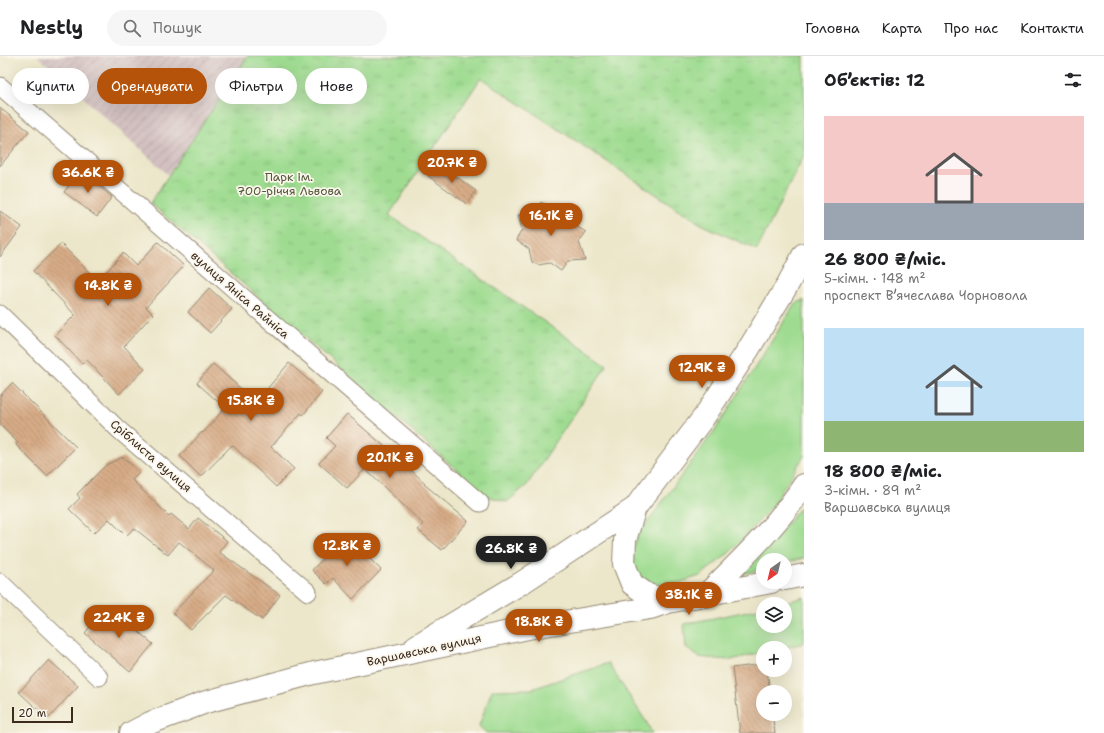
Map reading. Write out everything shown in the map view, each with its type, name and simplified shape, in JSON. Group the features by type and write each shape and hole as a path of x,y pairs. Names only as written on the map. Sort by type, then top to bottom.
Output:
{"main road":[{"path":"402,655 523,582 635,508 704,417 748,350 796,284 804,254"},
{"path":"704,596 762,538 792,503 804,485"},
{"path":"635,508 625,540 624,564 632,584 648,595 668,602"},
{"path":"792,578 804,575"},
{"name":"Варшавська вулиця","path":"131,733 150,723 206,702 314,673 533,627 650,608 668,602 756,585"}],"street":[{"name":"вулиця Яніса Райніса","path":"0,86 480,503"},
{"name":"Сріблиста вулиця","path":"0,314 119,430 308,592"},
{"path":"0,582 99,677"}],"shaded area":[{"path":"38,56 248,56 240,68 215,68 216,104 168,175 89,103 89,68 51,68"}],"green space":[{"name":"Парк ім. 700-річчя Львова","path":"248,56 804,56 804,155 757,250 701,224 481,78 389,215 607,365 527,485 507,502 487,496 150,203 216,104 297,104 297,68 240,68"},
{"path":"804,300 804,456 770,509 730,552 700,576 678,583 651,584 641,578 634,567 632,551 638,535 718,426 795,304"},
{"path":"804,504 804,558 792,561 792,553 761,553"},
{"path":"756,558 756,571 742,574"},
{"path":"804,597 804,643 792,646 792,641 756,641 756,654 731,660 699,657 686,648 684,624 756,609 756,633 792,633 792,600"},
{"path":"608,663 652,733 486,733 479,726 492,690 532,689"}],"building":[{"path":"0,108 29,131 0,166"},
{"path":"437,163 476,191 467,204 428,176"},
{"path":"80,171 112,197 97,217 64,192"},
{"path":"541,202 554,211 566,210 571,214 574,225 586,232 579,242 585,260 568,261 561,271 550,263 538,265 532,262 529,249 516,240 522,230 518,215 534,213"},
{"path":"0,211 22,227 0,257"},
{"path":"158,242 184,266 146,307 153,314 124,346 145,369 119,394 87,360 82,364 55,335 75,315 33,271 61,244 98,281 123,253 136,266"},
{"path":"209,288 232,309 210,333 188,312"},
{"path":"289,363 322,392 303,415 301,413 271,447 294,469 276,487 232,445 201,477 180,456 225,408 197,383 213,364 256,402"},
{"path":"12,383 76,447 47,476 16,445 18,443 0,425 0,396"},
{"path":"347,414 398,458 425,483 424,484 468,521 442,550 418,530 423,524 365,469 347,488 319,463 335,446 326,438"},
{"path":"123,457 140,472 132,480 169,516 171,514 189,529 198,518 227,541 219,552 280,595 262,620 226,595 191,630 173,613 214,570 179,542 168,555 134,528 126,536 109,519 94,533 69,509 80,498 77,494 106,465"},
{"path":"346,535 381,570 353,599 333,578 326,584 312,570"},
{"path":"108,606 153,644 130,672 85,633"},
{"path":"49,660 78,686 48,719 19,692"},
{"path":"756,665 756,677 768,677 769,685 756,685 756,721 773,721 775,733 740,733 732,668"}]}
